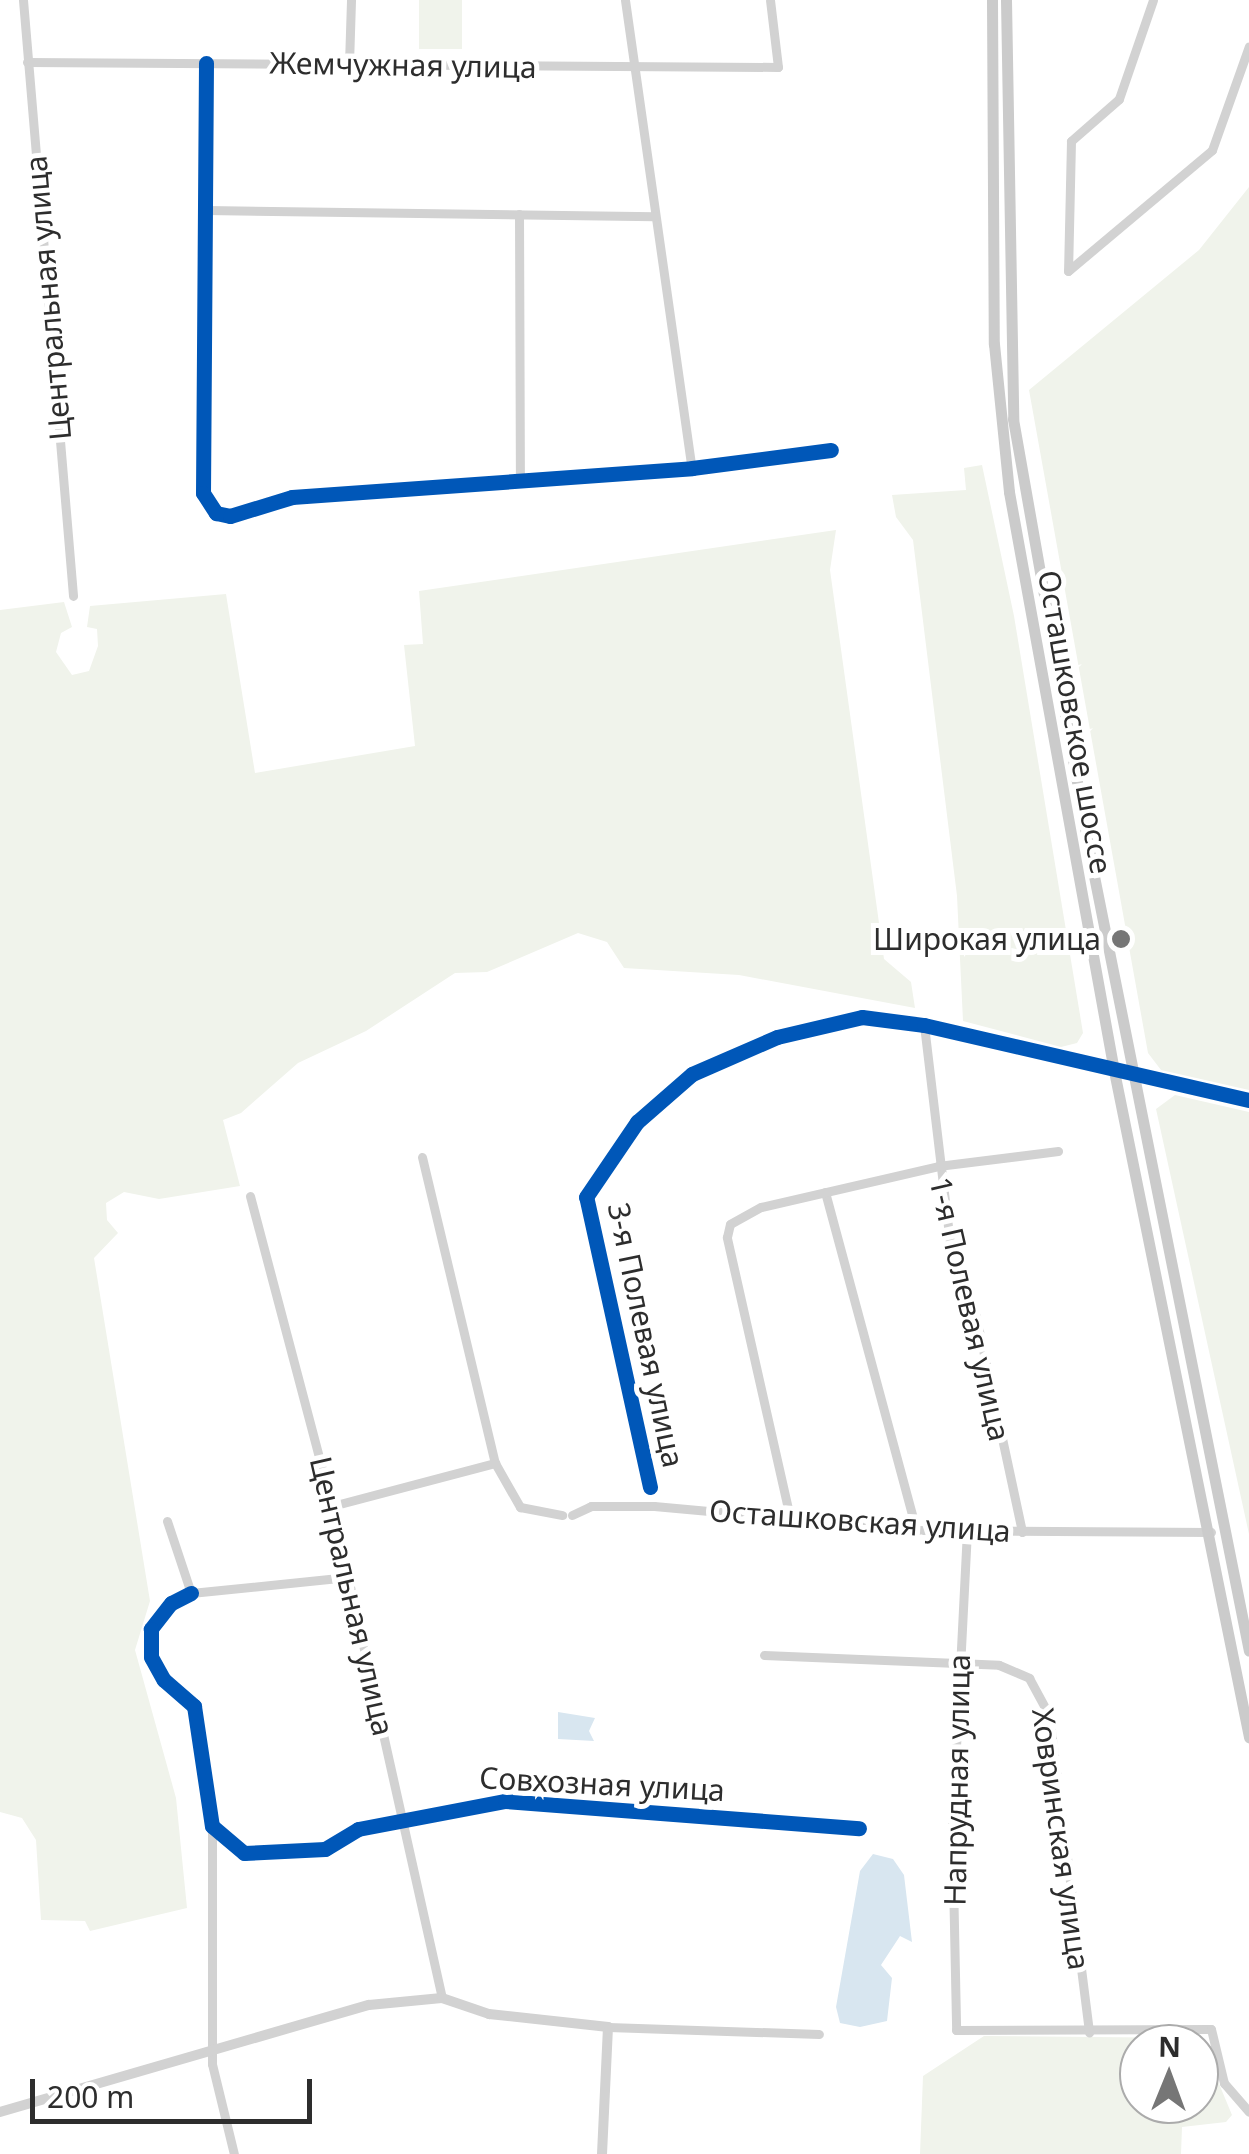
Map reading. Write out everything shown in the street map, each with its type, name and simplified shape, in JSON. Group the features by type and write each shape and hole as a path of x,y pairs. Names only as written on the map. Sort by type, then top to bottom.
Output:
{"main road":[{"name":"Осташковское шоссе","path":"992,0 1000,420 1114,1071 1211,1532 1249,1737"},
{"name":"Осташковское шоссе","path":"1006,0 1014,419 1135,1076 1249,1651"}],"street":[{"name":"Центральная улица","path":"23,0 73,596"},
{"path":"349,64 352,0"},
{"path":"624,0 692,468"},
{"name":"Жемчужная улица","path":"28,62 778,67 770,0"},
{"path":"1153,0 1119,99 1071,141 1068,270 1212,150 1249,46"},
{"path":"206,63 203,492 216,513 230,516 292,496 692,468 831,450"},
{"path":"206,210 655,216"},
{"path":"519,214 520,481"},
{"name":"3-я Полевая улица","path":"650,1487 586,1197 625,1147 638,1122 664,1095 737,1051 862,1017 924,1025"},
{"path":"924,1025 1249,1100"},
{"name":"1-я Полевая улица","path":"924,1025 951,1250 976,1317 1022,1532"},
{"path":"791,1522 727,1237 730,1224 761,1207 938,1166 1058,1152"},
{"name":"Осташковская улица","path":"422,1157 495,1463 520,1506 567,1515 591,1506 654,1506 791,1522 916,1530 1211,1532"},
{"path":"825,1192 916,1530"},
{"name":"Центральная улица","path":"250,1196 332,1506 405,1818 442,1998"},
{"path":"332,1506 495,1463"},
{"path":"167,1521 191,1593"},
{"name":"Напрудная улица","path":"967,1530 956,1664 956,2030 1089,2032"},
{"path":"234,2154 212,2064 212,1826 194,1706 164,1680 151,1656 152,1629 171,1603 191,1593 348,1577"},
{"name":"Ховринская улица","path":"764,1655 1017,1669 1049,1715 1089,2032"},
{"name":"Совхозная улица","path":"212,1826 225,1843 265,1854 325,1849 358,1830 505,1801 859,1828"},
{"path":"0,2112 215,2047 369,2006 442,1998 489,2014 608,2027 819,2034"},
{"path":"602,2154 608,2027"},
{"path":"1089,2032 1211,2029 1224,2084 1249,2112"}],"shaded area":[{"path":"419,0 462,0 462,49 419,49"},
{"path":"1249,187 1249,1090 1161,1070 1148,1053 1029,390 1199,250"},
{"path":"982,465 1014,616 1083,1033 1077,1043 1061,1047 963,1021 957,896 913,540 896,517 892,495 966,490 964,468"},
{"path":"836,530 830,570 884,959 911,982 915,1008 739,975 624,968 607,942 578,933 487,972 455,973 366,1031 298,1063 241,1113 223,1120 240,1186 159,1199 124,1192 106,1203 107,1220 118,1233 94,1258 150,1601 135,1650 176,1798 187,1908 90,1931 85,1921 41,1920 36,1840 22,1818 0,1812 0,610 64,602 72,627 61,633 56,652 72,675 89,671 98,646 97,629 87,627 90,606 226,594 255,773 415,746 404,645 423,644 419,591"},
{"path":"1175,1095 1249,1112 1249,1534 1156,1109"},
{"path":"558,1712 595,1718 589,1731 594,1741 558,1739"},
{"path":"873,1854 893,1859 904,1875 912,1942 900,1936 881,1965 892,1978 887,2021 860,2027 840,2023 836,2007 860,1871"},
{"path":"984,2036 1119,2037 1119,2124 1208,2124 1182,2127 1181,2154 920,2154 923,2076"},
{"path":"1219,2084 1232,2115 1219,2123"}],"cycle path":[{"path":"206,63 203,493 216,513 230,516 292,497 692,468 831,450"},
{"path":"650,1487 586,1197 637,1122 692,1074 777,1037 862,1017 924,1025 1249,1100"},
{"path":"191,1593 171,1603 151,1629 151,1657 164,1680 194,1706 212,1826 244,1853 325,1849 358,1829 505,1801 859,1828"}],"place":[{"name":"Широкая улица","path":"1121,939"}]}
